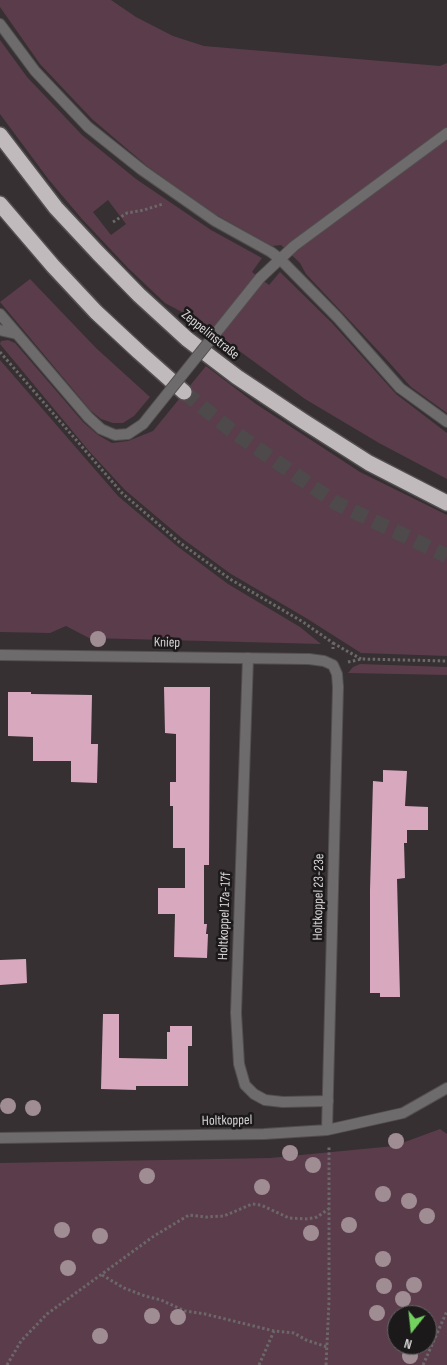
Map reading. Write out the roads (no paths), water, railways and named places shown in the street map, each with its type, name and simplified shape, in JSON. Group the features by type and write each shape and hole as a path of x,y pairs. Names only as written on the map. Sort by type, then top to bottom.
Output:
{"highway":[{"name":"Zeppelinstraße","path":"0,135 56,208 139,296 187,338 238,377 369,463 447,503"},
{"path":"0,204 53,266 96,312 184,392"}],"street":[{"path":"0,24 35,71 88,127 142,170 215,221 271,252 338,318 400,388 447,422"},
{"path":"0,314 101,429 115,435 128,434 142,424 260,278 294,246 447,132"},
{"path":"0,330 17,334"},
{"name":"Kniep","path":"0,655 309,658 324,660 333,665"},
{"name":"Holtkoppel 17a-17f","path":"248,658 236,1013 239,1064 245,1085 254,1094 265,1100 283,1102 328,1101"},
{"name":"Holtkoppel 23-23e","path":"327,1130 338,687 337,674 333,665"},
{"name":"Holtkoppel","path":"0,1138 264,1134 327,1130 403,1113 447,1088"}],"tunnel":[{"path":"184,392 231,430 336,503 447,556"}]}
